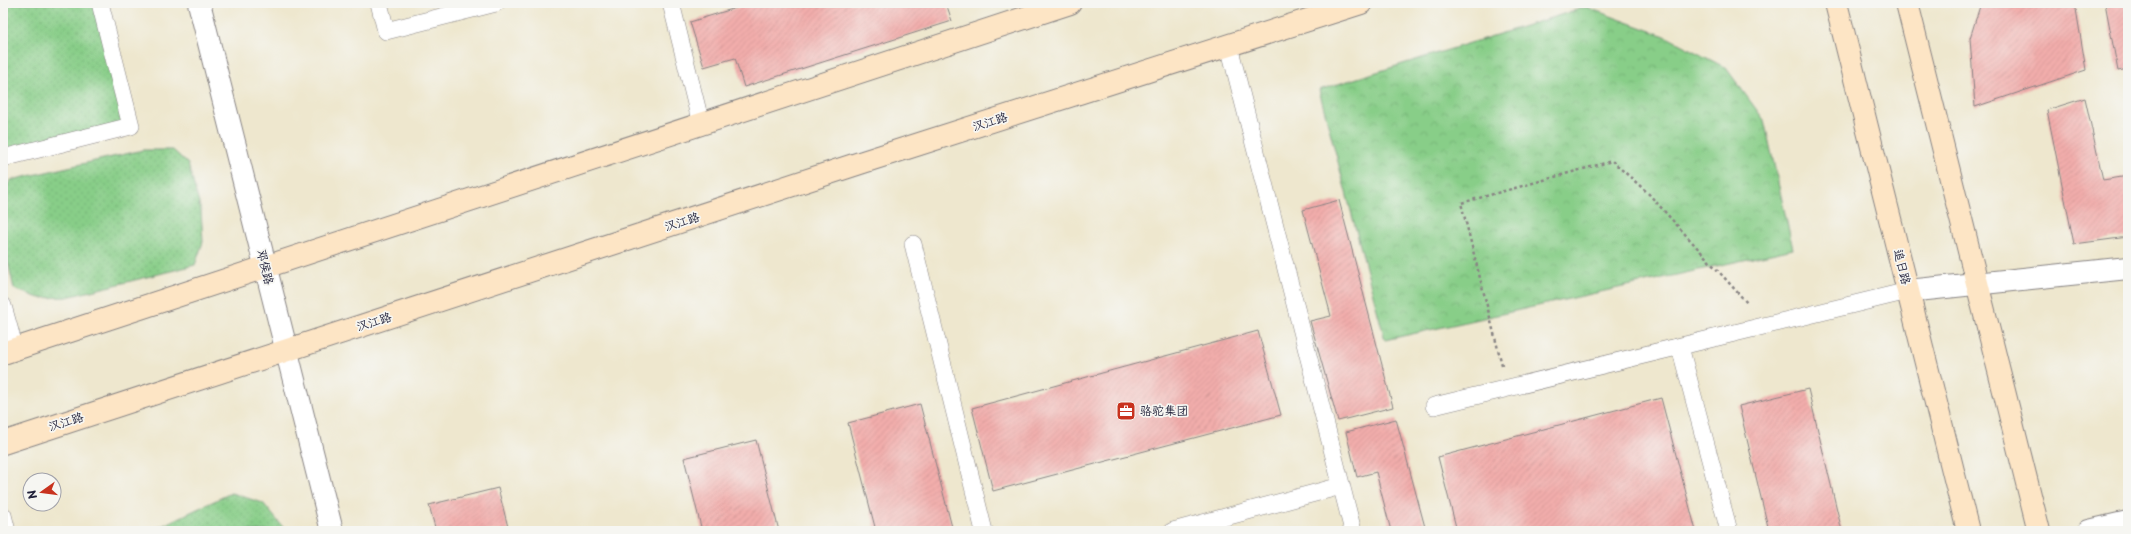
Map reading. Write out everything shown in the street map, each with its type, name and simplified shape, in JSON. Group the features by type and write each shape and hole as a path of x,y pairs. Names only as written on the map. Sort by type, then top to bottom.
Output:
{"main road":[{"path":"9,351 264,266 1070,3"},
{"name":"汉江路","path":"3,443 864,162 1361,3"},
{"path":"1907,3 2039,531"},
{"name":"追日路","path":"1836,5 1968,531"}],"street":[{"name":"邓侯路","path":"199,3 285,351 332,531"},
{"path":"1908,291 2128,268"},
{"path":"2089,531 2128,522"}],"lane":[{"path":"3,158 131,126 100,3"},
{"path":"379,3 386,31 496,3"},
{"path":"671,3 700,124"},
{"path":"1229,46 1353,531"},
{"path":"913,244 984,531"},
{"path":"1434,406 1908,291"},
{"path":"3,306 9,351"},
{"path":"1680,347 1729,531"},
{"path":"1172,531 1341,486"},
{"path":"3,515 7,531"}],"path":[{"path":"1508,388 1461,204 1612,161 1647,192 1768,325"}],"green space":[{"path":"3,3 100,3 131,126 3,158"},
{"path":"1586,7 1665,36 1726,68 1764,120 1793,249 1385,340 1319,90"},
{"path":"143,150 173,150 188,164 201,211 203,242 195,265 67,297 39,298 14,289 3,239 3,191 11,180"},
{"path":"231,493 263,503 286,531 151,531"}],"building":[{"path":"752,3 946,3 952,21 744,87 735,58 704,67 690,22"},
{"path":"1981,3 2075,3 2086,70 1975,107 1970,38"},
{"path":"2105,3 2128,3 2128,69 2118,71"},
{"path":"2085,98 2103,180 2128,176 2128,237 2074,244 2047,110"},
{"path":"1339,200 1393,407 1338,421 1310,321 1331,316 1303,210"},
{"name":"骆驼集团","path":"1258,331 1281,415 993,491 972,408"},
{"path":"1808,389 1842,531 1769,531 1739,406"},
{"path":"1661,398 1696,531 1457,531 1438,457"},
{"path":"920,404 953,531 876,531 848,423"},
{"path":"1396,419 1426,531 1391,531 1376,472 1357,477 1346,432"},
{"path":"756,440 779,531 702,531 684,458"},
{"path":"498,488 509,531 436,531 429,505"}],"place":[{"name":"骆驼集团","path":"1126,411"}]}
